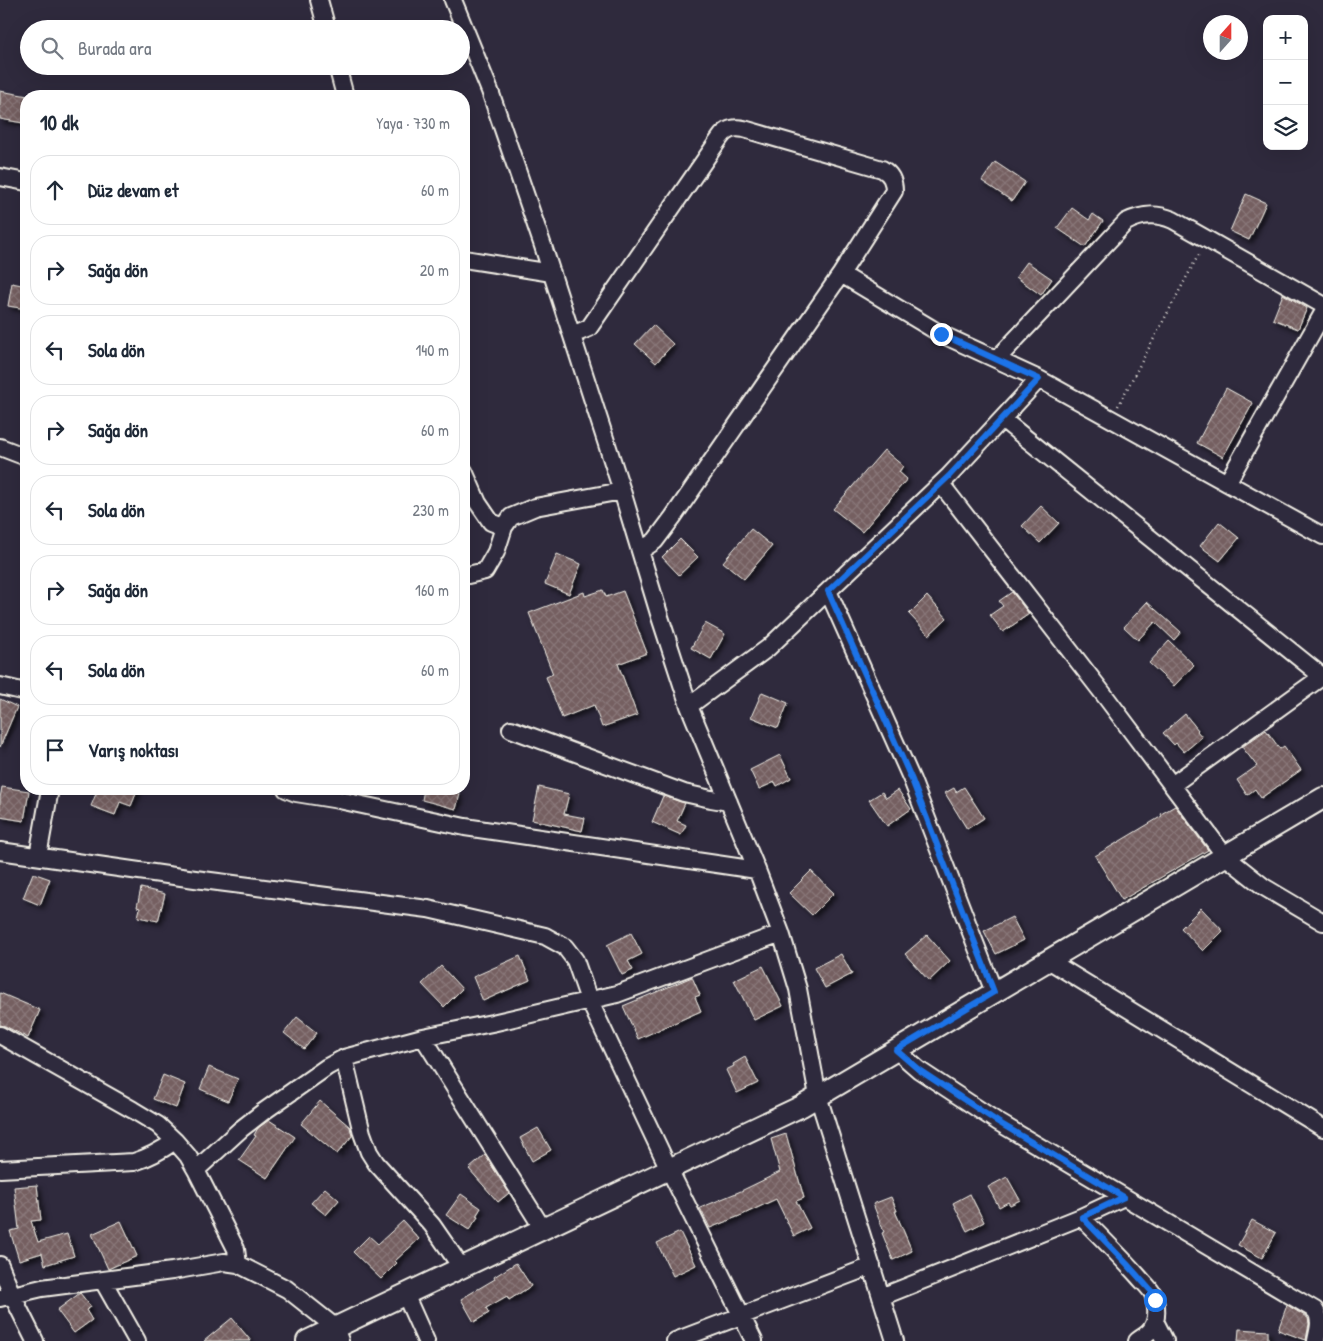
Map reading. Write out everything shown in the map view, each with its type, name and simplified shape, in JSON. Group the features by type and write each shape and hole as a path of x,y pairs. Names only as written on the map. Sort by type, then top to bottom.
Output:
{"main road":[{"path":"307,1341 338,1334 405,1294 802,1106 1323,798"}],"street":[{"path":"319,0 325,20"},
{"path":"453,0 461,20"},
{"path":"470,42 490,91 552,273 660,617 690,706 781,933 798,989 818,1096 895,1341"},
{"path":"339,75 343,90"},
{"path":"572,335 590,328 720,138 732,128 744,129 873,166 882,169 890,175 894,191 841,274 673,517 655,541 640,551"},
{"path":"0,177 20,181"},
{"path":"997,359 1126,222 1141,216 1158,215 1173,220 1323,305"},
{"path":"470,261 552,273"},
{"path":"841,274 941,334 1039,379 1323,536"},
{"path":"1227,483 1323,312"},
{"path":"690,706 768,648 941,484 1039,379"},
{"path":"1002,419 1323,676 1172,785"},
{"path":"0,447 20,455"},
{"path":"941,484 1105,696 1225,856 1264,886 1323,922"},
{"path":"470,485 478,503 491,522 504,527"},
{"path":"470,575 485,572 496,552 504,527 511,517 535,507 622,492"},
{"path":"828,591 912,780 994,992"},
{"path":"0,686 20,691"},
{"path":"511,729 684,793 711,800 729,802"},
{"path":"38,856 49,795"},
{"path":"316,795 466,826 757,870"},
{"path":"0,851 195,879 428,909 545,936 565,947 575,960 589,1000 669,1169 754,1341"},
{"path":"196,1170 241,1129 263,1112 344,1058 423,1037 617,994 781,933"},
{"path":"1048,960 1323,1128"},
{"path":"0,1035 158,1125 175,1141 188,1156 196,1170 236,1249 238,1264"},
{"path":"423,1037 543,1229"},
{"path":"896,1050 919,1070 998,1122 1315,1310 1320,1322 1316,1341"},
{"path":"344,1058 362,1133 369,1152 384,1173 432,1225 461,1268"},
{"path":"0,1169 134,1162 148,1158 175,1141"},
{"path":"881,1297 1082,1217 1124,1197"},
{"path":"1082,1217 1152,1292 1156,1309 1155,1321 1149,1332 1138,1341"},
{"path":"6,1297 42,1288 103,1281 224,1262 238,1264 287,1289 338,1334"},
{"path":"0,1266 6,1297 35,1341"},
{"path":"675,1341 872,1266"},
{"path":"103,1281 137,1341"},
{"path":"405,1294 426,1341"},
{"path":"1155,1321 1165,1341"}],"path":[{"path":"1111,419 1206,240"}],"building":[{"path":"0,91 20,95 20,122 0,119"},
{"path":"995,162 1025,182 1012,201 982,181"},
{"path":"1246,194 1266,203 1249,240 1230,231"},
{"path":"1072,208 1089,220 1093,214 1103,221 1085,247 1057,228"},
{"path":"1027,262 1052,279 1041,295 1016,277"},
{"path":"12,283 20,285 20,308 8,306"},
{"path":"1283,294 1307,308 1298,329 1273,319"},
{"path":"653,325 673,344 656,363 635,344"},
{"path":"1226,388 1253,403 1223,457 1197,443"},
{"path":"884,450 903,466 899,472 907,479 862,532 833,509"},
{"path":"1041,506 1059,523 1040,543 1022,526"},
{"path":"1219,522 1239,538 1220,561 1200,546"},
{"path":"751,529 772,546 744,579 723,562"},
{"path":"680,539 698,557 679,575 662,557"},
{"path":"557,554 581,564 569,594 545,584"},
{"path":"603,590 606,597 623,591 647,653 618,664 637,715 602,727 594,705 562,718 546,677 553,674 529,613 584,592 585,596"},
{"path":"1012,592 1029,614 1003,632 990,615 1003,606 999,601"},
{"path":"927,596 947,618 929,635 909,614"},
{"path":"1147,602 1181,632 1174,640 1155,622 1138,640 1124,627"},
{"path":"705,623 725,634 711,659 691,648"},
{"path":"1169,641 1194,665 1174,686 1149,663"},
{"path":"762,692 788,703 778,728 751,717"},
{"path":"0,699 17,707 0,747"},
{"path":"1185,714 1202,737 1184,752 1176,743 1174,745 1163,733"},
{"path":"1266,730 1280,749 1284,746 1301,770 1261,798 1255,789 1247,795 1237,780 1257,766 1242,747"},
{"path":"780,755 791,778 777,786 775,782 759,789 750,770"},
{"path":"2,787 20,790 20,795 28,795 24,821 0,817"},
{"path":"539,787 569,794 564,814 585,818 582,831 532,820"},
{"path":"964,787 984,818 967,829 945,793 954,788 956,792"},
{"path":"898,790 911,809 887,826 869,800 882,792 886,798"},
{"path":"96,795 136,795 131,806 120,802 115,815 91,806"},
{"path":"423,795 460,795 456,809 422,800"},
{"path":"663,796 685,803 677,821 686,825 681,835 652,822"},
{"path":"1175,806 1208,850 1122,900 1095,856 1162,816 1161,814"},
{"path":"811,871 834,893 812,915 789,893"},
{"path":"33,873 50,879 40,905 23,898"},
{"path":"141,888 165,894 158,921 138,917 140,908 137,907"},
{"path":"1201,908 1223,931 1203,951 1181,928"},
{"path":"1012,917 1024,940 996,954 984,931"},
{"path":"631,933 642,954 628,961 633,970 622,975 607,945"},
{"path":"927,935 950,961 929,981 905,954"},
{"path":"841,954 852,974 825,988 814,968"},
{"path":"520,956 530,980 483,1001 473,977"},
{"path":"441,966 462,989 444,1007 422,984"},
{"path":"763,966 783,1006 754,1020 734,980"},
{"path":"692,977 700,995 695,997 701,1011 638,1039 623,1006"},
{"path":"0,993 40,1010 28,1038 0,1025"},
{"path":"297,1017 317,1033 304,1049 284,1033"},
{"path":"745,1057 758,1083 737,1093 726,1070"},
{"path":"209,1067 238,1079 228,1101 200,1089"},
{"path":"163,1075 185,1084 176,1108 153,1099"},
{"path":"320,1101 350,1127 352,1136 337,1154 301,1124"},
{"path":"269,1120 295,1137 267,1178 239,1160 256,1136 254,1135 258,1128"},
{"path":"538,1128 551,1150 532,1161 520,1138"},
{"path":"786,1134 804,1198 796,1201 810,1228 794,1236 776,1199 710,1228 700,1208 780,1172 771,1139"},
{"path":"485,1155 509,1193 498,1202 469,1169"},
{"path":"1007,1177 1020,1200 1010,1205 1008,1202 999,1207 988,1187"},
{"path":"37,1185 41,1220 31,1221 38,1242 67,1234 74,1256 45,1265 42,1253 19,1260 10,1231 19,1229 14,1187"},
{"path":"325,1188 339,1200 326,1215 311,1203"},
{"path":"461,1194 481,1208 476,1216 478,1217 469,1230 446,1215"},
{"path":"970,1194 984,1222 967,1231 953,1203"},
{"path":"891,1197 912,1251 893,1260 873,1204"},
{"path":"1252,1220 1276,1233 1262,1258 1238,1245"},
{"path":"121,1221 137,1256 108,1269 92,1234"},
{"path":"403,1221 419,1239 395,1261 397,1263 381,1279 353,1252 369,1236 378,1244"},
{"path":"680,1232 696,1265 673,1276 657,1243"},
{"path":"516,1263 531,1286 509,1300 507,1296 486,1308 489,1313 474,1322 461,1299 495,1279 494,1277"},
{"path":"80,1293 91,1307 86,1310 92,1320 74,1333 57,1310"},
{"path":"1287,1305 1308,1318 1309,1324 1306,1340 1278,1330"},
{"path":"232,1318 251,1341 204,1341"},
{"path":"1239,1329 1268,1331 1268,1341 1238,1341"}],"route":[{"path":"941,334 1039,379 949,476 828,591 912,780 994,992 896,1050 919,1070 998,1122 1124,1197 1082,1217 1152,1292 1155,1300"}]}
